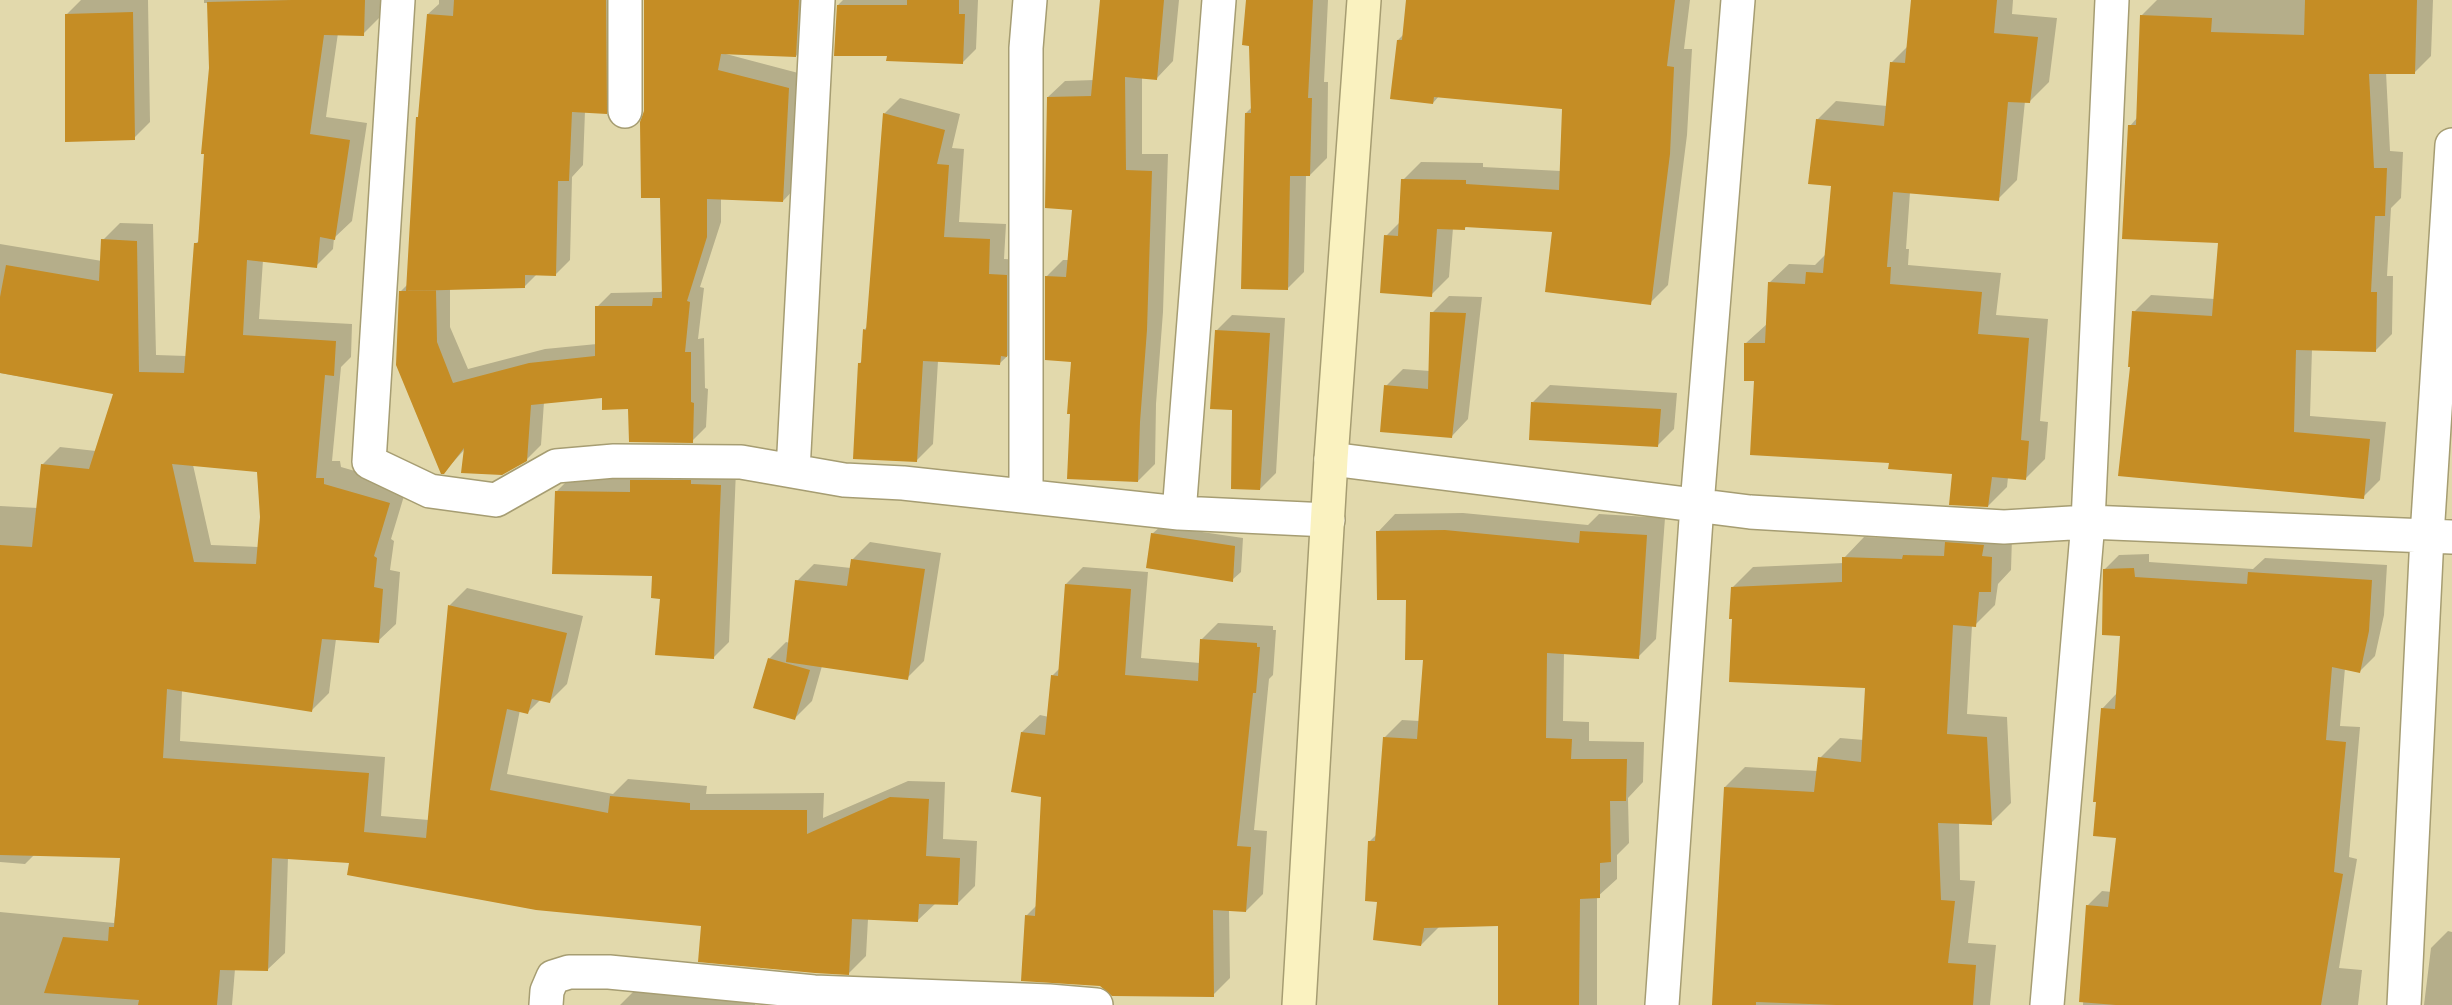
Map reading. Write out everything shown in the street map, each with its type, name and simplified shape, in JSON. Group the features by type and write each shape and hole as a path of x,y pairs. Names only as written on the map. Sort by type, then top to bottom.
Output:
{"street":[{"path":"398,0 369,462 430,491 496,500 556,466 614,461 741,462 844,480 903,483 1179,513 1328,520"},
{"path":"625,111 626,0"},
{"path":"793,471 818,0"},
{"path":"1026,496 1026,48 1030,0"},
{"path":"1179,513 1219,0"},
{"path":"1299,1005 1331,459 1364,0"},
{"path":"1662,1005 1697,505 1738,0"},
{"path":"2047,1005 2088,522 2112,0"},
{"path":"2404,1005 2440,536 2452,145"},
{"path":"1331,459 1750,512 2004,526 2088,522 2440,536"},
{"path":"546,1005 547,991 553,977 569,972 609,972 814,992 1049,1000 1096,1005"}],"building":[{"path":"365,0 364,36 324,35 310,134 350,140 335,240 320,237 317,268 247,260 243,335 336,341 334,376 325,375 316,478 324,478 324,484 390,503 374,556 377,558 374,587 383,589 379,643 322,639 312,712 167,689 163,758 369,773 364,832 426,838 448,605 567,633 550,703 532,699 528,714 507,709 490,790 608,813 610,796 690,803 690,810 807,810 807,834 890,797 929,799 926,856 960,858 958,905 919,904 918,922 852,919 849,975 815,973 698,962 701,926 536,910 347,875 349,863 272,858 268,971 220,970 217,1005 138,1005 139,1000 44,993 63,937 108,941 109,927 114,927 120,858 0,855 0,545 32,547 41,464 89,469 113,394 0,373 0,297 6,265 99,281 101,239 137,241 139,372 184,373 194,243 198,243 204,154 201,154 209,68 207,2","holes":["172,464 257,472 260,517 256,564 194,562"]},
{"path":"454,0 606,0 607,114 572,112 569,181 558,181 556,276 525,275 525,288 406,291 416,117 418,117 427,14 453,16"},
{"path":"644,0 799,0 796,57 721,54 718,70 789,88 783,202 707,199 707,237 687,301 690,302 685,352 691,352 691,402 694,403 693,443 629,442 628,409 602,410 602,398 531,405 527,461 502,475 461,473 464,448 444,474 441,474 396,365 399,291 436,290 437,342 453,383 529,363 595,356 595,306 652,306 653,298 662,298 660,198 641,198 640,122 644,111"},
{"path":"907,0 959,0 959,14 965,14 963,64 886,61 887,56 834,56 837,5 907,5"},
{"path":"1100,0 1164,0 1157,80 1125,77 1126,170 1152,171 1147,330 1138,482 1067,479 1070,414 1067,414 1071,362 1045,360 1045,276 1066,277 1072,210 1045,208 1047,97 1091,96"},
{"path":"1246,0 1313,0 1308,98 1312,98 1310,176 1290,176 1288,290 1241,289 1245,113 1251,113 1249,46 1242,45"},
{"path":"1406,0 1675,0 1667,66 1674,67 1670,154 1651,305 1545,292 1552,232 1465,227 1465,230 1437,229 1432,297 1380,293 1384,235 1398,236 1401,179 1466,180 1466,184 1559,190 1562,109 1434,97 1433,104 1390,99 1397,40 1402,40"},
{"path":"1911,0 1997,0 1994,33 2038,37 2030,103 2008,102 1999,201 1893,192 1887,267 1891,267 1890,284 1982,292 1978,334 2029,338 2021,440 2029,441 2026,480 1992,477 1988,507 1949,505 1952,474 1888,469 1889,463 1750,455 1754,381 1744,381 1744,343 1765,343 1768,282 1805,284 1806,272 1823,273 1831,186 1808,184 1816,119 1884,126 1890,62 1905,63"},
{"path":"2305,0 2417,0 2415,74 2369,74 2374,168 2387,168 2385,216 2375,216 2371,292 2377,292 2376,352 2296,350 2294,432 2370,439 2364,499 2118,476 2130,367 2128,367 2132,311 2212,316 2218,243 2122,239 2128,125 2136,125 2140,15 2212,18 2211,32 2304,35"},
{"path":"133,12 135,140 65,142 65,14"},
{"path":"883,113 945,130 937,164 949,165 944,237 990,239 989,274 1007,275 1007,357 1001,356 1000,365 923,361 917,462 853,459 858,363 861,363 863,329 866,330"},
{"path":"1430,312 1466,313 1452,438 1380,432 1384,385 1428,389"},
{"path":"1215,330 1270,333 1260,490 1231,489 1232,410 1210,409"},
{"path":"1531,402 1661,409 1658,447 1529,440"},
{"path":"630,480 691,480 691,484 721,485 714,659 655,655 660,599 651,598 652,576 552,574 555,491 630,492"},
{"path":"1445,530 1579,543 1580,531 1647,535 1639,659 1547,653 1546,738 1572,739 1571,759 1627,759 1626,801 1610,801 1611,862 1600,863 1600,898 1580,899 1579,1005 1498,1005 1498,926 1424,928 1421,946 1373,940 1377,902 1365,901 1368,841 1375,841 1383,737 1417,739 1423,660 1405,660 1406,600 1377,600 1376,531"},
{"path":"1151,533 1235,546 1233,582 1146,568"},
{"path":"1945,542 1984,545 1982,556 1992,557 1991,592 1979,592 1976,627 1953,625 1947,734 1987,737 1992,825 1938,823 1941,900 1955,901 1948,963 1976,965 1973,1005 1836,1005 1756,1002 1756,1005 1712,1005 1724,787 1814,792 1818,757 1861,762 1865,688 1729,682 1731,587 1842,582 1842,557 1902,559 1903,555 1944,556"},
{"path":"851,559 925,569 908,680 786,662 795,580 847,586"},
{"path":"2134,568 2135,577 2247,584 2248,572 2372,580 2369,631 2360,673 2332,667 2326,740 2346,742 2334,872 2343,874 2321,1005 2116,1005 2079,1002 2086,905 2108,907 2116,838 2093,836 2096,802 2093,802 2101,708 2115,709 2120,636 2102,635 2103,569"},
{"path":"1065,584 1131,589 1125,675 1198,681 1200,639 1257,643 1257,647 1260,647 1237,846 1251,847 1246,912 1213,910 1214,997 1112,996 1100,986 1021,981 1025,915 1035,916 1041,797 1011,792 1021,732 1045,735 1051,675 1058,676"},
{"path":"768,658 810,670 795,720 753,708"}]}
